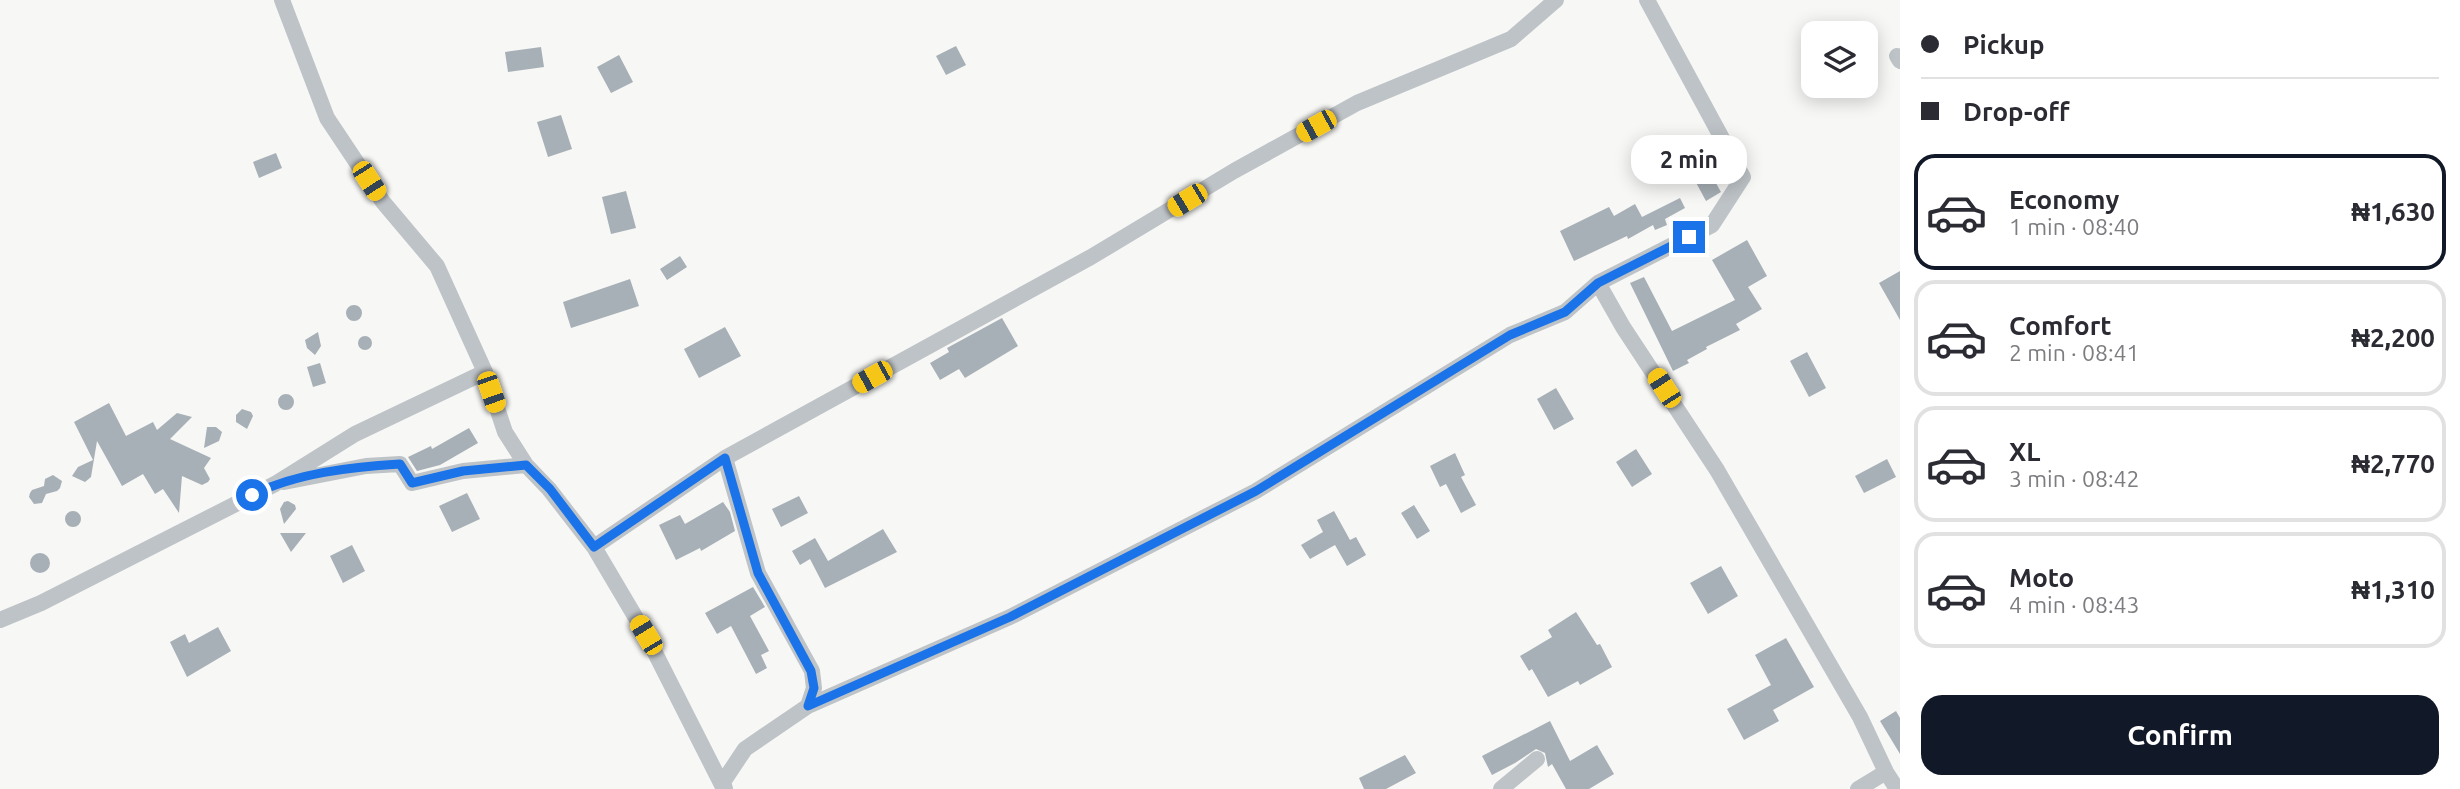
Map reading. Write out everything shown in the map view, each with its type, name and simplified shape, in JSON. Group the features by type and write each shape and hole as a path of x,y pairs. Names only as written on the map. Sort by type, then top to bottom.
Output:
{"street":[{"path":"282,0 327,118 383,202 437,266 485,372 505,432 526,465 550,489 594,547 646,635 725,789"},
{"path":"594,547 725,458 1091,257 1234,171 1357,103 1511,39 1556,0"},
{"path":"725,789 723,782 745,749 808,706 1010,617 1256,491 1510,335 1565,312 1598,283 1712,225 1743,177 1647,0"},
{"path":"1598,283 1717,470 1853,705 1886,772 1898,789"},
{"path":"0,620 41,603 275,484 355,434 485,372"},
{"path":"725,458 758,573 811,671 814,688 808,706"},
{"path":"275,484 366,466 400,464 412,483 463,471 526,465"},
{"path":"1502,789 1537,759"},
{"path":"1858,789 1886,772"}],"building":[{"path":"956,46 966,65 946,75 936,56"},
{"path":"541,47 544,67 508,72 505,52"},
{"path":"619,55 633,82 611,93 597,67"},
{"path":"561,115 572,149 548,157 537,122"},
{"path":"276,153 282,168 259,178 253,162"},
{"path":"1708,169 1721,192 1706,201 1693,177"},
{"path":"626,191 636,228 611,234 602,197"},
{"path":"1680,198 1685,208 1665,219 1667,225 1655,230 1653,225 1628,239 1627,236 1574,261 1560,231 1609,207 1614,216 1635,204 1642,217"},
{"path":"1747,240 1767,276 1748,287 1762,309 1736,324 1740,330 1706,347 1707,349 1687,360 1689,363 1673,371 1630,283 1644,277 1672,331 1735,300 1712,260"},
{"path":"680,256 687,267 667,280 660,269"},
{"path":"1900,271 1900,320 1879,283"},
{"path":"630,279 639,306 571,328 563,302"},
{"path":"354,305 362,313 354,321 346,313"},
{"path":"1002,318 1018,346 965,378 959,369 940,380 930,363 949,352 947,348"},
{"path":"725,327 741,356 699,378 684,349"},
{"path":"318,332 321,346 315,355 307,348 305,340"},
{"path":"362,336 368,336 372,343 368,350 362,350 358,346 358,340"},
{"path":"1807,352 1826,388 1809,397 1790,361"},
{"path":"320,363 326,383 313,387 307,367"},
{"path":"1556,388 1574,419 1554,430 1537,399"},
{"path":"286,394 294,402 286,410 278,402"},
{"path":"109,403 126,436 153,422 157,430 177,413 192,417 170,439 211,458 204,468 210,479 202,485 182,476 179,513 163,489 155,494 143,474 122,486 97,441 91,477 85,482 72,476 78,467 93,460 74,422"},
{"path":"242,409 251,412 253,416 247,429 236,422 236,415"},
{"path":"207,427 216,427 222,432 219,441 204,448"},
{"path":"469,428 478,443 440,465 417,471 408,457 431,446 432,449"},
{"path":"1636,449 1652,474 1632,487 1616,462"},
{"path":"1455,453 1465,475 1461,477 1476,505 1461,513 1446,484 1440,487 1430,466"},
{"path":"1887,459 1896,477 1864,493 1855,476"},
{"path":"53,475 62,481 60,488 46,494 42,503 34,504 29,497 30,493 44,486 45,479"},
{"path":"467,493 480,519 452,532 439,506"},
{"path":"799,496 808,513 781,527 772,509"},
{"path":"284,502 295,505 296,509 284,524 280,509"},
{"path":"723,502 730,512 735,531 701,551 700,548 676,560 659,525 680,515 685,524"},
{"path":"1414,505 1430,531 1417,539 1401,513"},
{"path":"73,511 81,519 73,527 65,519"},
{"path":"1334,511 1350,540 1356,537 1366,555 1347,566 1335,545 1310,559 1301,545 1323,532 1317,520"},
{"path":"883,529 897,552 825,588 810,559 800,565 792,551 815,538 828,561"},
{"path":"280,533 306,533 291,552"},
{"path":"352,545 365,571 343,583 330,556"},
{"path":"40,553 47,556 50,563 47,570 40,573 33,570 30,563 33,556"},
{"path":"1721,566 1738,596 1708,614 1690,583"},
{"path":"753,587 765,607 750,616 769,651 761,655 767,668 756,674 731,626 717,634 705,613"},
{"path":"1576,612 1597,645 1600,644 1612,667 1580,685 1578,681 1548,697 1532,669 1529,671 1520,656 1552,637 1548,630"},
{"path":"218,627 231,651 187,677 170,642 185,634 189,643"},
{"path":"1786,638 1814,687 1773,710 1779,721 1744,740 1727,709 1771,685 1755,655"},
{"path":"1896,711 1900,718 1900,754 1880,721"},
{"path":"1550,721 1570,761 1597,745 1614,774 1589,789 1566,789 1552,764 1548,767 1545,753 1536,749 1492,775 1482,756"},
{"path":"1405,755 1416,773 1386,789 1364,789 1359,778"}],"route":[{"path":"252,495 275,484 366,466 400,464 412,483 463,471 526,465 550,489 594,547 725,458 758,573 811,671 814,688 808,706 1010,617 1256,491 1510,335 1565,312 1598,283 1689,237"}]}
